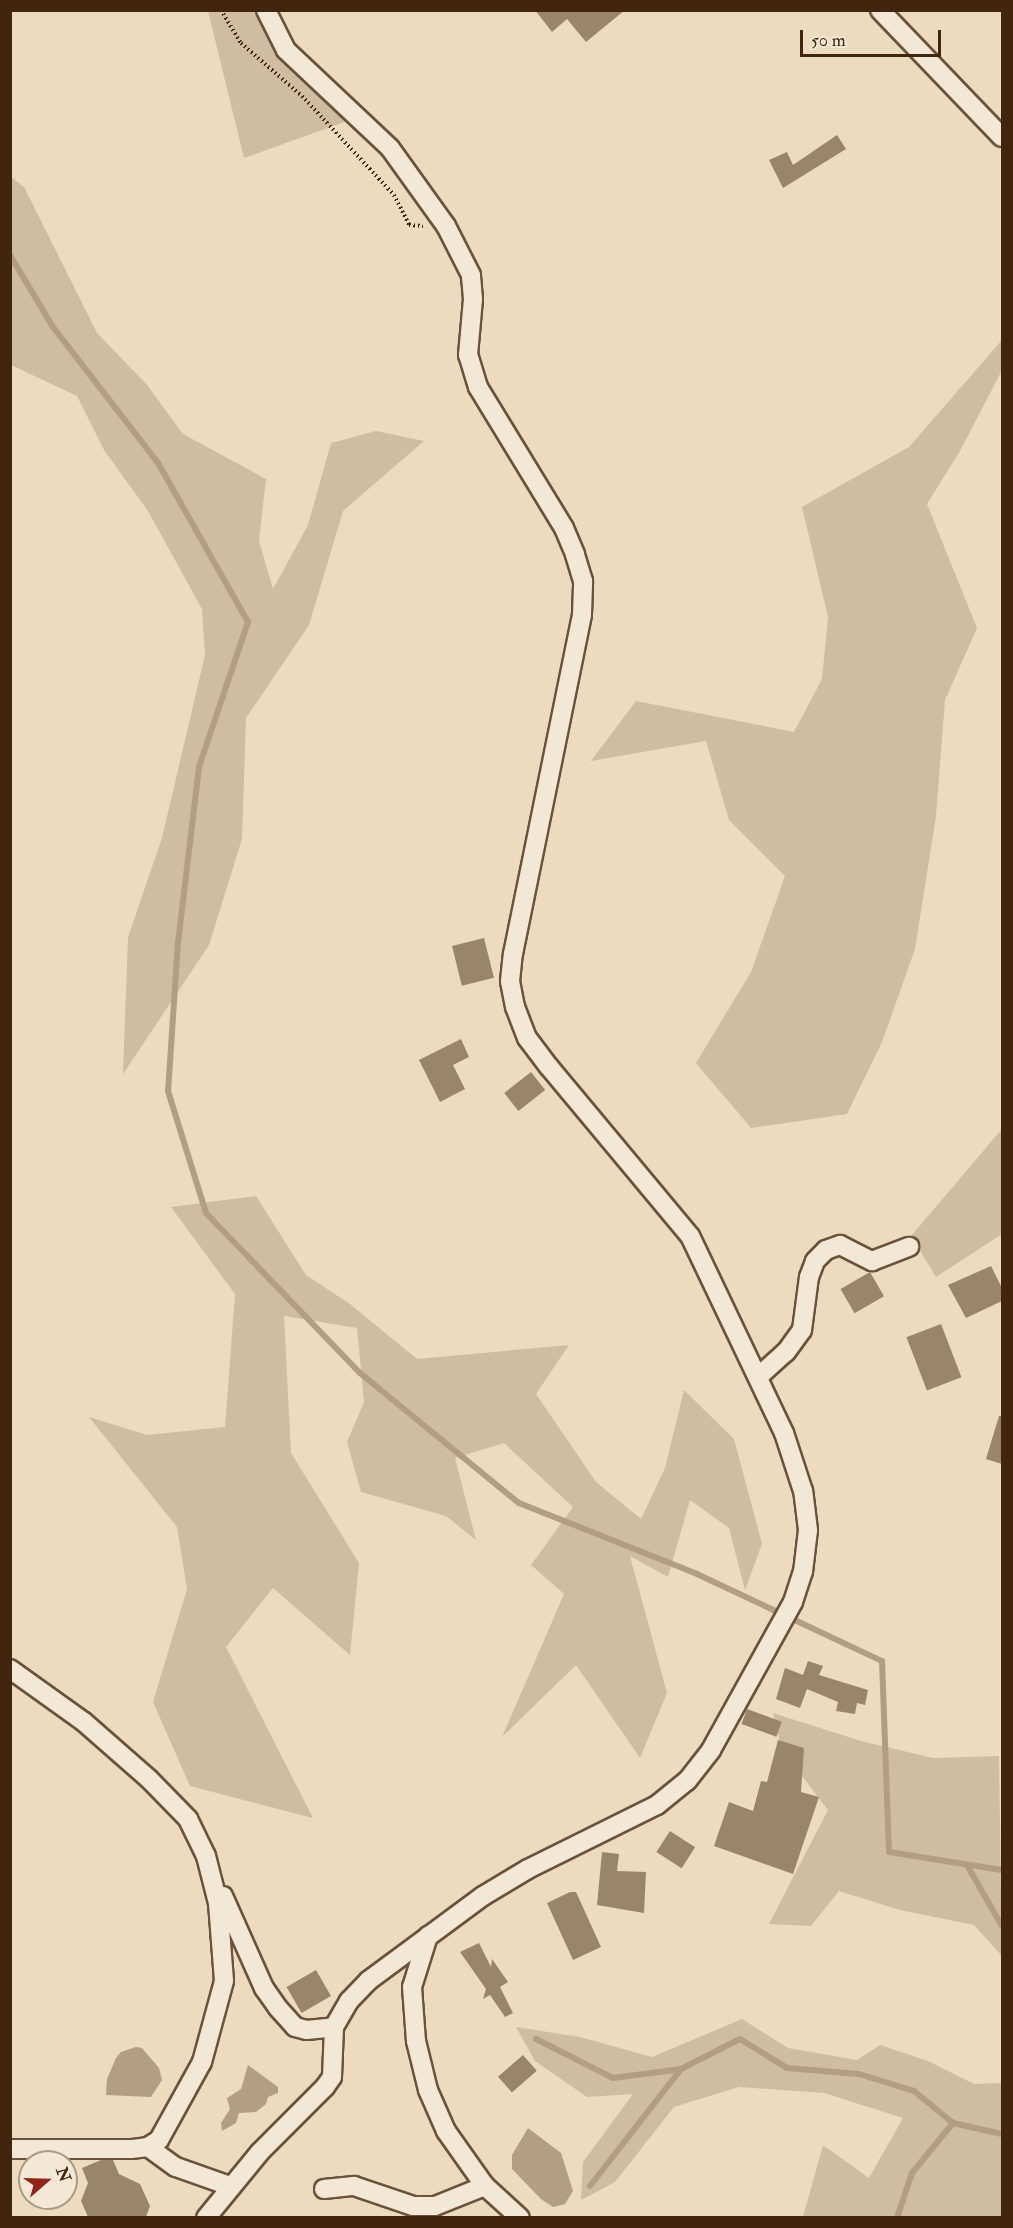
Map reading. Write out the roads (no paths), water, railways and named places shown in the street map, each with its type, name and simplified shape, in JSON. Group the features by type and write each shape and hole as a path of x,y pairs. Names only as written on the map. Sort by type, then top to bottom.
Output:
{"street":[{"path":"206,2217 230,2186 332,2077 334,2027 349,2001 368,1981 428,1936 528,1869 657,1805 687,1781 711,1750 793,1602 803,1572 808,1530 803,1491 759,1376 690,1236 662,1197 549,1067 527,1038 515,1007 510,981 513,954 582,614 583,581 564,528 478,387 468,355 473,299 471,275 446,226 390,148 286,50 266,10"},
{"path":"880,10 1002,137"},
{"path":"759,1376 786,1352 802,1330 809,1277 814,1261 826,1250 840,1245 872,1261 909,1247"},
{"path":"10,1669 51,1696 149,1779 188,1819 264,1988 278,2008 295,2027 307,2030 334,2027"},
{"path":"148,2147 166,2130 202,2062 224,1981 218,1903 206,1856"},
{"path":"428,1936 412,1987 416,2041 429,2090 446,2131 485,2186 520,2217"},
{"path":"10,2149 148,2147 177,2167 230,2186"},
{"path":"324,2189 354,2186 413,2206 435,2206 485,2186"}],"waterway":[{"path":"10,255 53,327 158,463 248,622 199,767 178,942 168,1091 206,1213 360,1373 519,1503 697,1574 882,1661 889,1852 1002,1870"},
{"path":"967,1865 1002,1926"},
{"path":"536,2039 613,2078 681,2069 740,2039 787,2068 859,2074 914,2091 953,2123 1002,2134"},
{"path":"590,2186 681,2069"},
{"path":"897,2218 912,2173 953,2123"}]}
